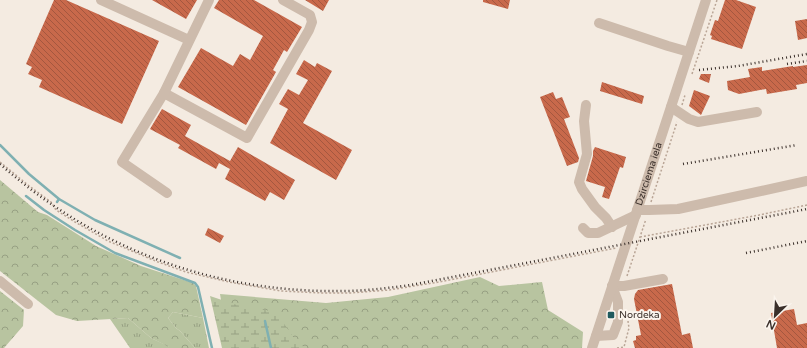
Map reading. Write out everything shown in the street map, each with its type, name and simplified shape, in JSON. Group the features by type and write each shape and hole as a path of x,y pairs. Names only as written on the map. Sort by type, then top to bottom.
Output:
{"street":[{"path":"101,0 190,40"},
{"path":"168,193 122,162 164,93 209,0"},
{"path":"164,93 247,138 309,30 312,22 310,15 283,0"},
{"name":"Dzirciema iela","path":"592,348 706,0"},
{"path":"599,23 689,52"},
{"path":"586,105 584,121 588,154 579,182 582,189 595,207 606,218 612,227"},
{"path":"671,107 689,119 698,122 757,112"},
{"path":"583,228 588,233 598,233 612,227 636,212 678,209 807,181"},
{"path":"596,336 613,335 618,322 618,302 612,286 624,286 663,279"},
{"path":"0,281 28,304"}],"path":[{"path":"0,162 51,202 56,210 108,240 158,262 186,272 229,282 281,291 350,293 389,290 439,282 625,246"},
{"path":"640,236 744,218 807,205"}],"green space":[{"path":"0,180 38,212 47,215 96,246 141,266 193,283 196,286 203,318 173,312 168,318 195,348 169,348 151,338 128,318 77,321 56,315 0,271"},
{"path":"480,277 499,286 542,282 548,310 583,332 582,348 229,348 220,294 326,303 388,297"},
{"path":"0,291 24,310 23,326 4,348 0,348"},
{"path":"210,296 237,305 276,312 296,341 305,348 222,348"},
{"path":"173,312 203,318 209,348 195,348 168,318"},
{"path":"128,318 151,338 170,347 130,348 110,319"}],"building":[{"path":"54,0 66,0 159,41 122,124 39,87 42,80 28,74 32,67 26,64"},
{"path":"152,0 197,0 186,19"},
{"path":"219,0 254,0 302,27 287,52 284,50 273,70 276,72 246,125 178,87 201,48 233,66 240,54 250,60 263,36 214,8"},
{"path":"305,0 329,0 323,11"},
{"path":"483,0 510,0 508,9 483,2"},
{"path":"725,0 736,0 756,7 742,49 711,39 712,36 710,35 715,20 718,21"},
{"path":"807,19 807,38 798,40 795,21"},
{"path":"304,60 315,67 317,63 332,71 303,123 352,150 336,180 270,143 288,109 279,104 288,89 299,95 308,80 296,74"},
{"path":"807,65 807,83 796,85 797,89 767,94 766,89 739,94 728,90 727,81 750,77 748,69 762,67 762,71"},
{"path":"701,74 711,74 709,83 699,79"},
{"path":"602,82 644,96 642,104 600,91"},
{"path":"694,90 710,96 701,115 689,106"},
{"path":"553,92 556,99 562,97 570,117 564,119 579,158 578,162 567,166 540,97"},
{"path":"162,109 191,125 185,136 230,161 238,147 295,180 284,200 270,192 265,201 225,179 230,169 219,163 216,169 178,148 180,145 150,129"},
{"path":"595,147 626,157 623,168 620,167 609,199 602,197 605,187 586,181"},
{"path":"208,228 224,236 220,243 205,235"},
{"path":"672,284 682,335 690,333 693,348 635,348 633,341 636,340 636,336 641,335 634,299 635,294 638,290"},
{"path":"794,309 797,325 807,323 807,348 777,348 771,313"}],"waterway":[{"path":"0,145 29,174 59,199"},
{"path":"26,196 44,210 75,230 115,253 195,283 198,287 212,348"},
{"path":"57,202 59,199 95,220 180,258"},
{"path":"265,321 271,348"}],"railway":[{"path":"699,70 738,66 807,54"},
{"path":"787,64 807,61"},
{"path":"683,164 797,145"},
{"path":"0,164 37,194 76,220 117,242 159,260 203,274 248,284 294,290 351,291 411,285 807,209"},
{"path":"746,253 807,241"}],"place":[{"name":"Nordeka","path":"611,315"}]}
